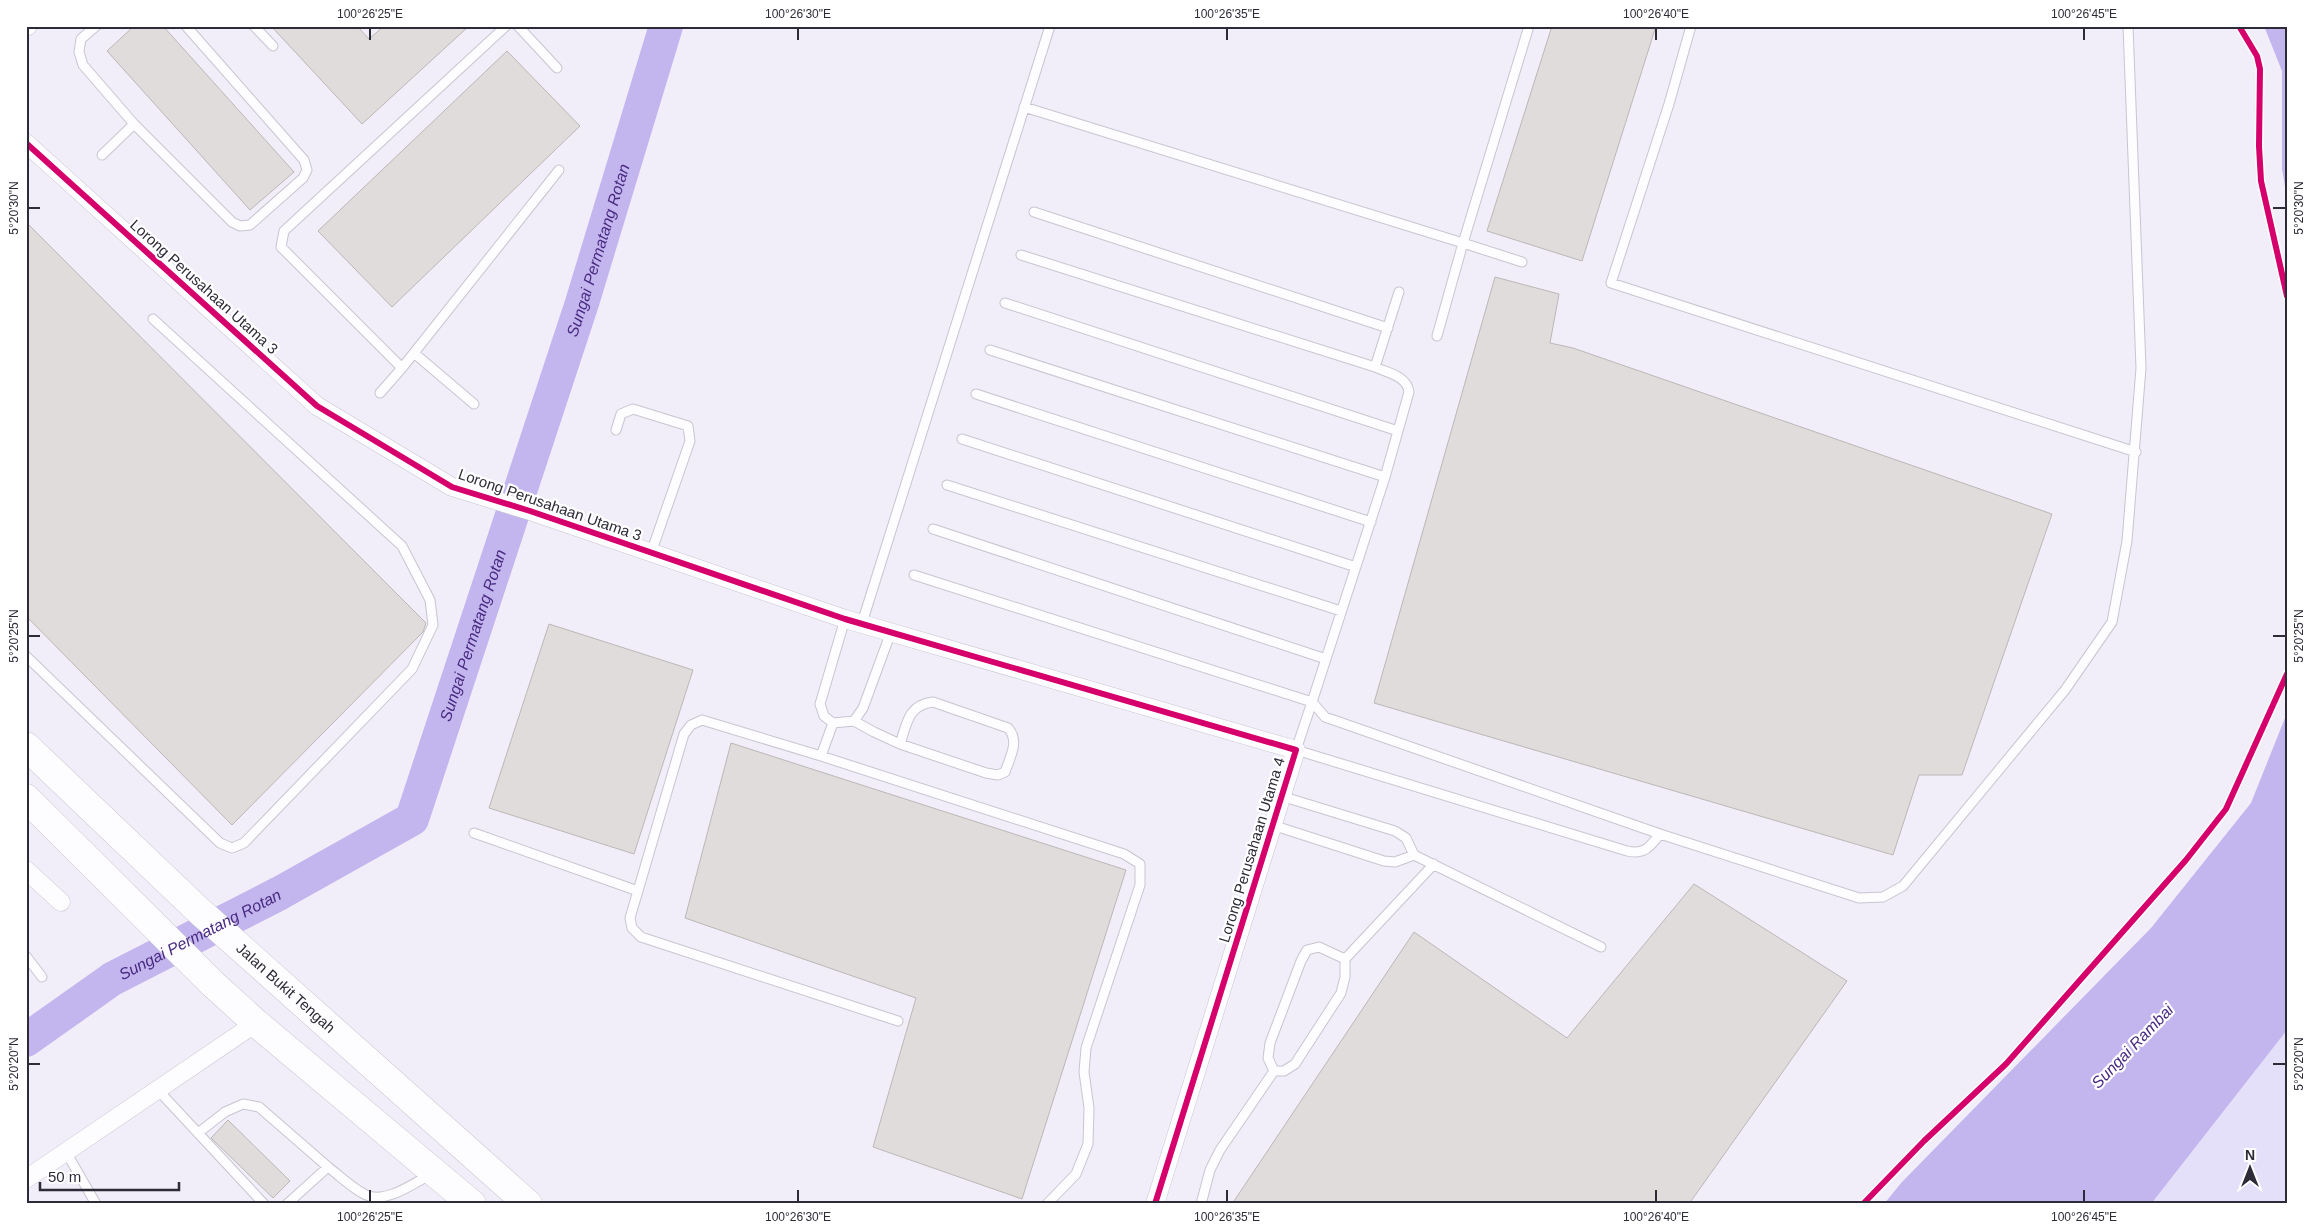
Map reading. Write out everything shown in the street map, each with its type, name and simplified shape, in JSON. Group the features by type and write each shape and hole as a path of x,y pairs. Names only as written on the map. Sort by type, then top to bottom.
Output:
{"highway":[{"name":"Jalan Bukit Tengah","path":"26,746 197,909 528,1204"},
{"path":"26,798 213,984 256,1023 472,1204"}],"street":[{"name":"Lorong Perusahaan Utama 3","path":"26,143 317,406 452,487 530,511 876,628"},
{"name":"Lorong Perusahaan Utama 4","path":"876,628 1296,750 1155,1204"},
{"path":"26,870 61,902"},
{"path":"26,1179 256,1023"}],"lane":[{"path":"96,26 81,39 80,52 83,64 134,124 232,222 240,226 250,225 303,178 307,170 304,160 186,26"},
{"path":"254,26 273,46"},
{"path":"402,368 281,247 284,231 506,26"},
{"path":"518,26 557,68"},
{"path":"854,721 863,708 876,628 1024,107 1050,26"},
{"path":"1437,336 1463,242 1530,26"},
{"path":"1691,26 1669,104 1611,283 2136,452"},
{"path":"914,575 1312,702 1325,717 1660,834 1859,898 1883,897 1903,886 2064,690 2112,622 2128,541 2141,368 2128,26"},
{"path":"1024,107 1463,242 1522,262"},
{"path":"102,155 134,124"},
{"path":"380,393 414,353 558,170"},
{"path":"1034,212 1388,328"},
{"path":"1021,255 1375,367 1404,379 1408,385 1409,392 1385,478 1296,750 1632,853 1637,854 1647,850 1660,834"},
{"path":"1375,367 1399,292"},
{"path":"1006,303 1398,431"},
{"path":"26,656 220,843 232,848 244,843 412,669 433,625 430,600 402,546 153,319"},
{"path":"990,350 1385,478"},
{"path":"414,353 474,404"},
{"path":"976,394 1371,522"},
{"path":"616,430 621,414 633,409 688,426 690,440 652,553"},
{"path":"962,439 1356,567"},
{"path":"947,485 1341,611"},
{"path":"933,529 1326,659"},
{"path":"845,618 820,704 824,716 833,723 854,721 900,744 986,773 998,775 1005,772 1015,743 1014,734 1008,728 933,702 923,703 912,710 900,744"},
{"path":"898,1021 641,937 632,928 630,918 684,734 691,725 702,720 821,756 1124,854 1140,864 1140,885 1086,1048 1084,1072 1089,1108 1088,1144 1076,1174 1047,1204"},
{"path":"821,756 833,723"},
{"path":"1281,796 1395,831 1406,838 1414,855 1601,947"},
{"path":"1272,825 1384,861 1395,862 1414,855"},
{"path":"474,833 638,891"},
{"path":"1274,1071 1284,1071 1295,1064 1341,993 1345,977 1345,959 1434,864"},
{"path":"1274,1071 1268,1058 1270,1043 1301,961 1307,950 1319,946 1345,959"},
{"path":"26,956 42,977"},
{"path":"1201,1204 1210,1170 1220,1150 1274,1071"},
{"path":"157,1089 264,1204"},
{"path":"198,1132 226,1112 243,1104 259,1107 328,1167 366,1195 379,1198 436,1172"},
{"path":"66,1152 96,1204"},
{"path":"287,1204 328,1167"}],"shaded area":[{"path":"2287,1030 2287,1204 2151,1204"}],"water":[{"path":"2264,26 2287,26 2287,198 2282,169 2282,71"},
{"name":"Sungai Rambai","path":"2287,713 2287,1030 2151,1204 1884,1204 1902,1182 2151,928 2251,803"}],"building":[{"path":"134,26 163,26 294,172 250,210 107,51"},
{"path":"271,26 357,26 369,39 384,26 469,26 362,124"},
{"path":"1552,26 1656,26 1582,261 1487,231"},
{"path":"507,51 580,126 392,307 318,231"},
{"path":"26,222 426,623 423,632 232,825 26,616"},
{"path":"1495,277 1559,294 1550,343 1573,348 2052,514 1962,775 1919,775 1893,855 1374,703"},
{"path":"549,624 693,670 634,854 489,808"},
{"path":"731,743 1126,870 1022,1199 873,1147 916,998 685,918"},
{"path":"1694,884 1847,981 1689,1204 1232,1204 1414,932 1567,1038"},
{"path":"228,1120 290,1181 273,1198 211,1138"}],"waterway":[{"name":"Sungai Permatang Rotan","path":"26,1040 112,979 280,893 412,819 582,303 666,26"}],"cycle path":[{"path":"2239,26 2257,56 2260,69 2259,146 2261,181 2287,296"},
{"path":"26,143 317,406 452,487 530,511 845,619 1296,750 1155,1204"},
{"path":"1863,1204 1924,1141 2006,1064 2186,860 2226,809 2287,674"}]}
